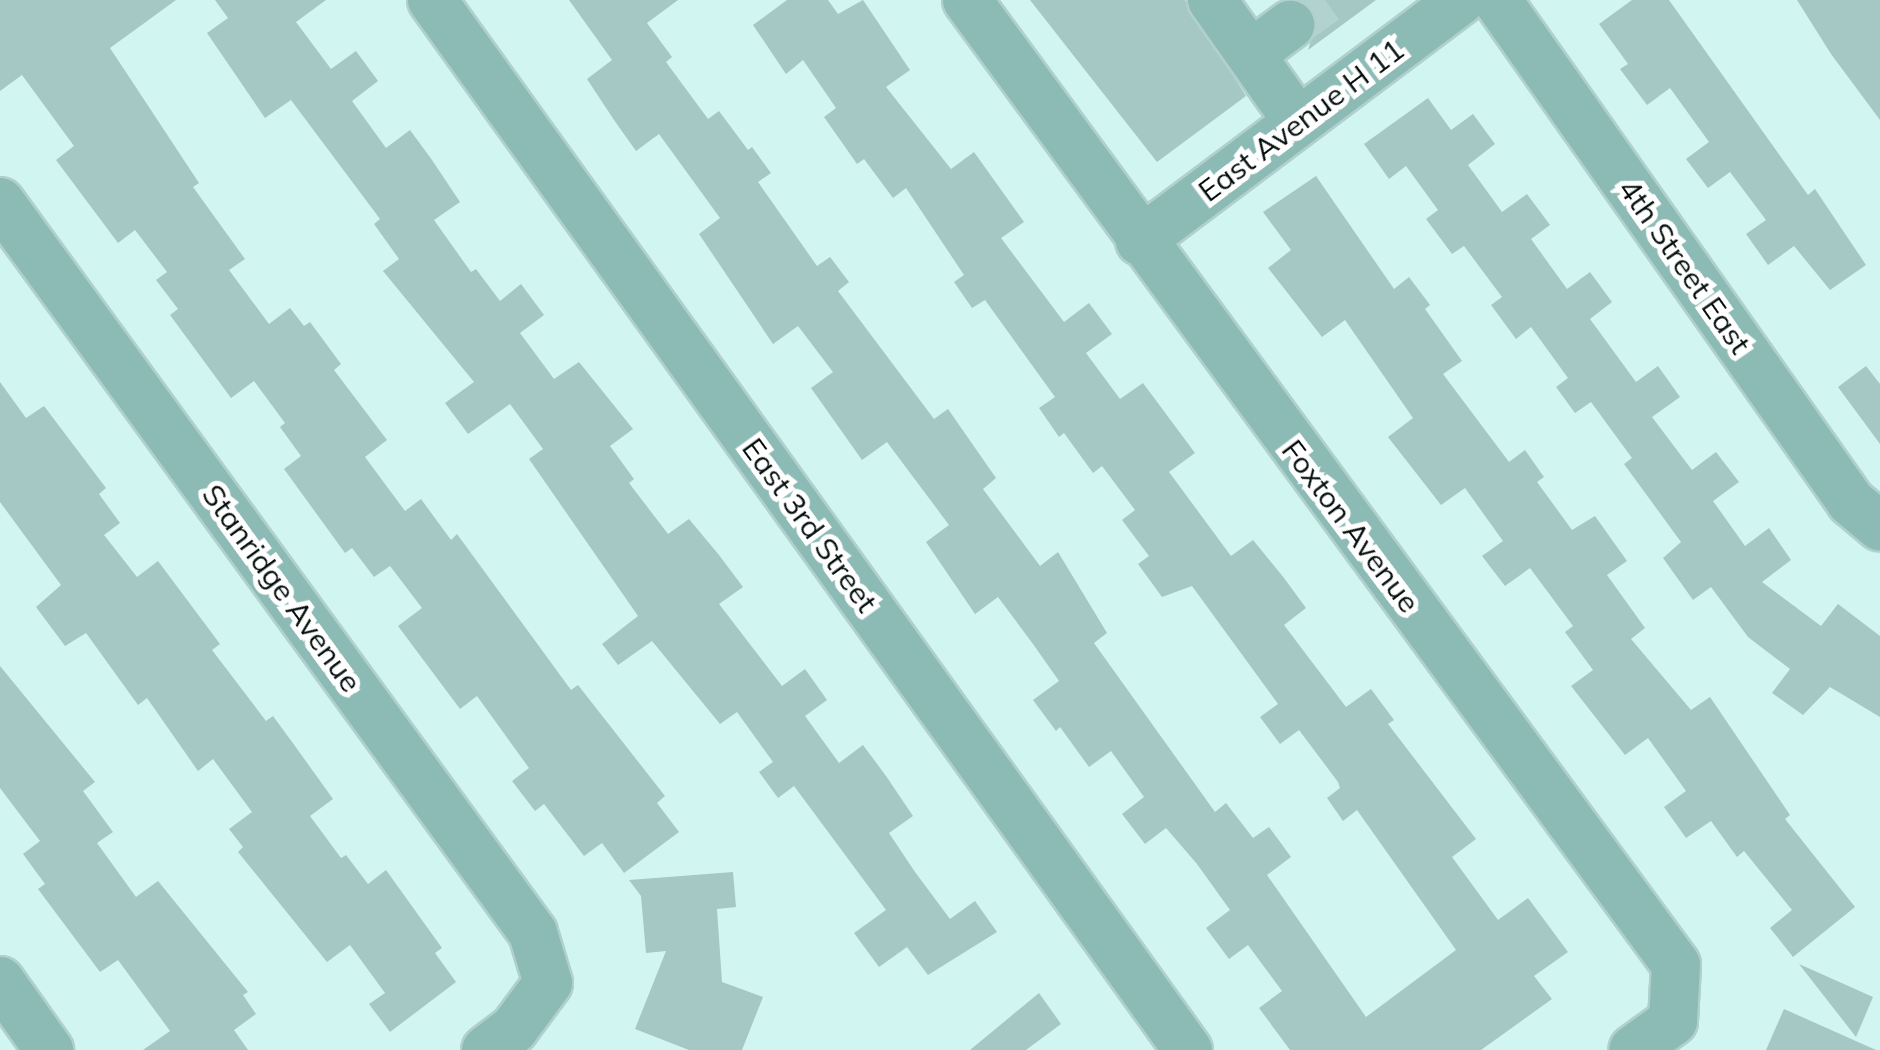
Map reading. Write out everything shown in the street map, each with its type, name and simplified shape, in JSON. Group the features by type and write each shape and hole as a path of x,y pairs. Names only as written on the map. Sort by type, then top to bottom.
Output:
{"street":[{"name":"East 3rd Street","path":"432,0 1188,1050"},
{"name":"Foxton Avenue","path":"966,0 1676,965 1673,1021 1633,1050"},
{"path":"1212,0 1298,122"},
{"name":"East Avenue H 11","path":"1140,241 1461,0"},
{"name":"4th Street East","path":"1497,0 1851,502 1880,526"},
{"path":"1251,54 1290,26"},
{"name":"Stanridge Avenue","path":"0,202 533,933 548,983 514,1029 486,1050"},
{"path":"0,981 49,1050"}],"building":[{"path":"0,0 176,0 110,48 199,183 193,187 245,259 229,270 269,324 290,308 304,326 310,322 341,364 334,370 387,440 365,457 405,511 421,499 451,540 457,534 571,690 578,685 665,796 657,803 679,832 624,873 602,843 584,856 544,804 535,811 512,781 529,768 477,696 460,709 398,626 422,608 390,566 374,577 352,548 345,553 284,469 301,456 280,427 285,423 254,381 231,398 170,315 178,309 156,280 167,272 135,230 118,243 56,160 74,146 22,75 0,91"},
{"path":"215,0 326,0 296,22 331,69 356,51 378,81 352,101 386,148 410,130 432,160 460,202 434,220 471,272 476,269 500,301 521,284 544,315 520,333 554,379 579,362 633,429 610,446 634,479 629,483 668,534 689,519 719,555 743,587 719,604 782,686 805,669 827,700 805,716 839,763 863,745 886,776 913,816 889,833 950,919 975,901 997,932 928,975 907,947 879,967 854,933 886,910 794,786 778,798 759,772 773,762 737,712 720,724 652,641 618,665 602,644 638,616 529,459 543,449 510,404 468,434 445,403 474,382 383,271 399,259 374,224 380,219 291,100 265,118 207,33 228,18"},
{"path":"569,0 678,0 647,23 672,57 666,62 708,119 719,111 748,150 752,147 771,173 758,182 817,266 830,257 849,282 838,291 934,419 948,409 996,478 983,489 1040,566 1058,552 1107,633 1094,643 1215,812 1226,803 1253,838 1269,827 1291,857 1267,875 1366,1017 1456,950 1357,810 1343,821 1327,798 1340,788 1338,782 1299,730 1280,744 1260,717 1278,704 1192,586 1162,597 1138,564 1149,556 1122,520 1135,510 1102,466 1093,473 1064,433 1059,437 1039,408 1055,397 985,300 972,308 954,282 964,275 906,188 893,198 864,159 857,164 824,117 836,108 803,60 786,74 753,25 787,0 828,0 838,14 863,0 910,70 886,87 951,169 974,152 1024,222 1001,238 1064,322 1089,303 1112,334 1086,353 1120,399 1143,383 1195,453 1169,472 1231,556 1253,540 1284,578 1306,608 1284,625 1346,707 1371,689 1394,720 1388,724 1476,839 1452,857 1498,920 1528,898 1568,952 1534,976 1552,999 1481,1050 1290,1050 1259,1008 1282,991 1248,945 1229,959 1206,928 1230,910 1197,864 1166,828 1145,844 1122,814 1144,797 1111,751 1089,767 1060,727 1056,731 1033,700 1059,681 998,597 975,614 926,542 949,525 887,442 862,460 811,388 833,372 798,326 773,344 699,234 720,218 659,134 636,151 614,120 587,79 612,60"},
{"path":"1030,0 1185,0 1246,96 1157,162"},
{"path":"1301,0 1376,0 1308,50 1317,21"},
{"path":"1632,0 1669,0 1808,195 1815,189 1866,265 1830,290 1794,246 1768,265 1746,234 1766,220 1730,172 1708,188 1686,159 1709,142 1670,88 1647,105 1620,69 1628,64 1599,24"},
{"path":"1797,0 1880,0 1880,120 1831,54"},
{"path":"1428,98 1451,130 1473,114 1495,144 1468,165 1502,212 1527,194 1550,225 1531,239 1567,289 1590,272 1612,302 1590,319 1636,382 1658,366 1680,397 1652,417 1692,470 1716,452 1739,482 1713,501 1745,546 1769,528 1791,560 1762,582 1821,626 1838,604 1880,636 1880,717 1830,687 1803,715 1772,693 1790,669 1748,637 1711,587 1693,600 1663,558 1681,542 1624,464 1632,458 1591,402 1575,413 1556,387 1568,378 1531,327 1516,339 1491,305 1502,297 1464,246 1452,254 1426,219 1438,210 1406,166 1389,179 1364,144"},
{"path":"1316,176 1394,289 1409,277 1430,305 1425,309 1462,361 1443,374 1509,462 1525,450 1544,477 1537,482 1572,530 1595,516 1627,561 1607,575 1645,628 1631,639 1691,710 1710,697 1790,815 1785,819 1855,907 1793,957 1770,928 1792,910 1744,851 1737,857 1711,821 1686,838 1664,807 1686,791 1648,738 1625,755 1571,686 1593,670 1565,632 1573,626 1530,568 1505,586 1482,556 1503,541 1465,488 1441,505 1388,437 1413,418 1345,320 1322,337 1268,268 1291,250 1263,212"},
{"path":"1866,366 1880,384 1880,444 1838,387"},
{"path":"0,382 26,418 44,406 106,488 99,494 120,523 104,535 137,577 158,561 220,644 212,650 266,721 273,716 333,799 310,816 341,858 346,855 368,884 386,870 442,948 435,953 456,982 390,1032 369,1004 385,993 350,945 327,962 238,852 243,847 229,829 252,812 213,759 198,771 147,698 138,705 86,633 65,646 36,607 61,585 0,502"},
{"path":"0,666 95,782 83,791 113,832 97,843 136,897 158,881 248,992 243,995 256,1014 234,1030 248,1050 143,1050 170,1031 118,960 100,972 38,889 45,884 23,854 40,841 0,788"},
{"path":"733,872 736,907 717,909 722,982 763,997 742,1050 689,1050 635,1029 666,951 646,953 641,896 629,880"},
{"path":"1799,964 1873,997 1856,1037"},
{"path":"1039,993 1061,1024 1026,1050 970,1050"},
{"path":"1784,1009 1876,1050 1766,1050"}],"tunnel":[{"path":"1290,25 1325,0"}]}
